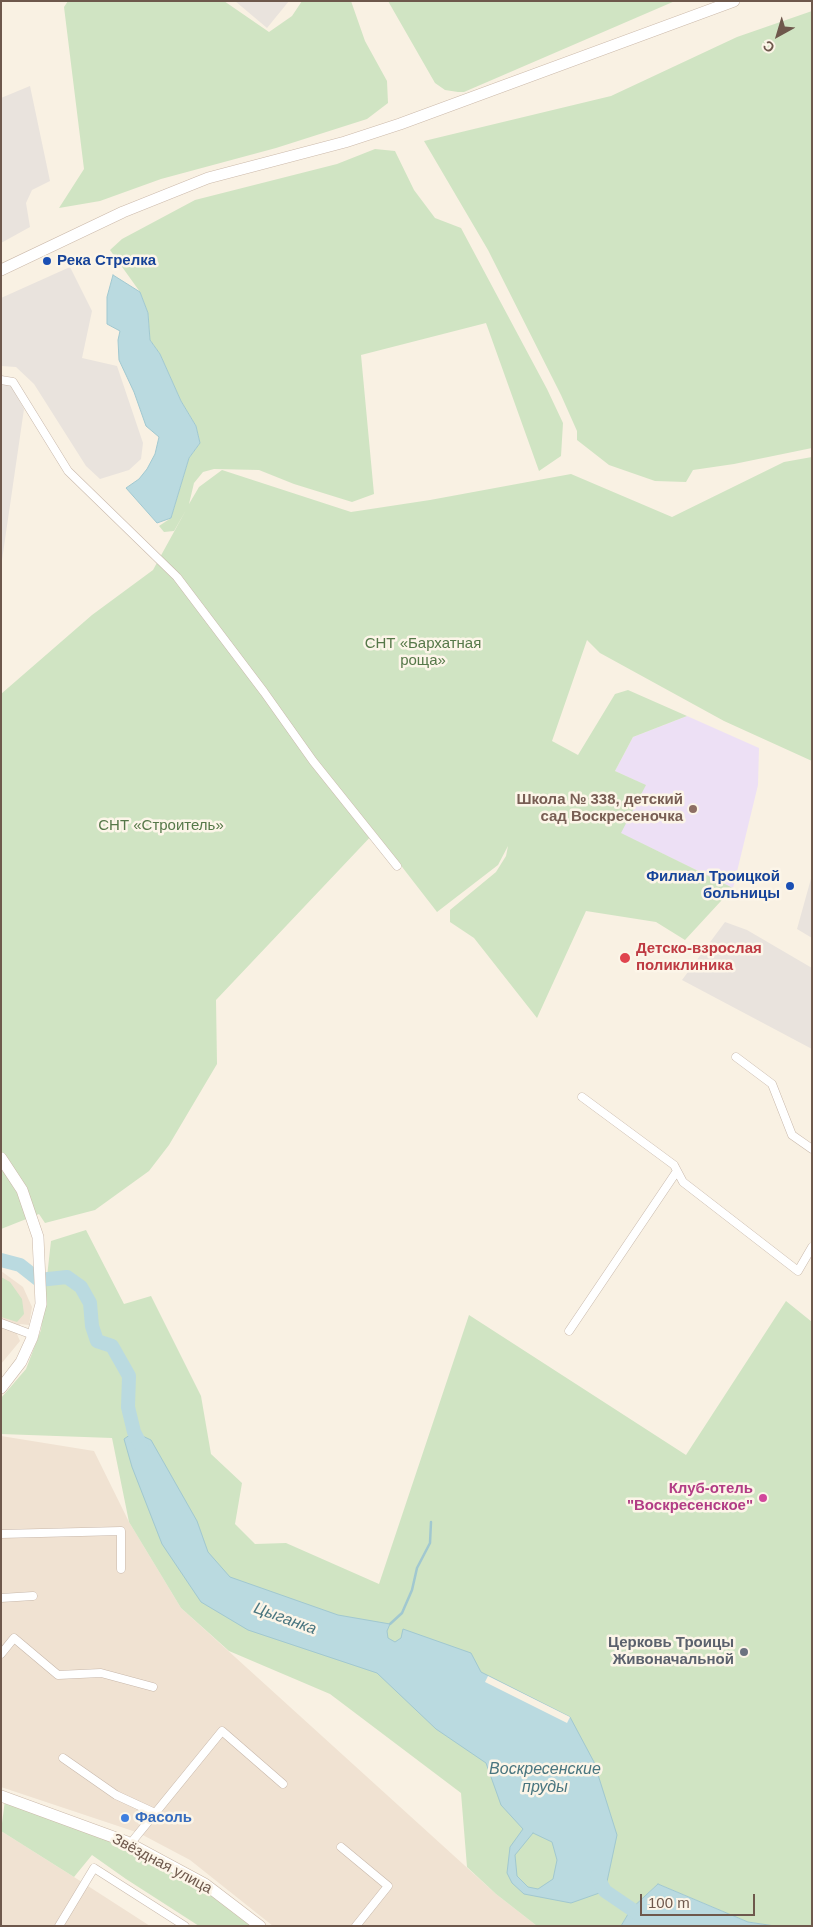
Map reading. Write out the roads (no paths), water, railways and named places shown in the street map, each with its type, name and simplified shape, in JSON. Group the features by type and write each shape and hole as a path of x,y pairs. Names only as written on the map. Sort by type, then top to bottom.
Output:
{"main road":[{"path":"1,270 123,212 208,178 345,142 400,124 734,1"},
{"path":"1,1158 22,1190 32,1214 38,1237 41,1304 34,1334 21,1362 1,1388"},
{"name":"Звёздная улица","path":"1,1796 130,1844 205,1884 260,1926"}],"street":[{"path":"1,380 13,382 68,471 177,577 264,692 313,761 397,866"},
{"path":"736,1056 772,1084 792,1135 812,1149"},
{"path":"582,1097 674,1165 683,1182 798,1271 812,1247"},
{"path":"569,1331 677,1171"},
{"path":"1,1323 34,1334"},
{"path":"1,1534 121,1531 121,1569"},
{"path":"1,1598 33,1596"},
{"path":"1,1654 14,1638 58,1675 101,1673 153,1687"},
{"path":"130,1844 222,1731 283,1784"},
{"path":"63,1758 116,1795 155,1813"},
{"path":"341,1847 388,1886 356,1926"},
{"path":"59,1926 94,1868 185,1926"}],"water":[{"path":"113,275 140,292 148,313 150,340 160,354 181,401 196,426 200,443 189,458 171,518 157,523 126,488 139,479 147,469 155,454 159,437 146,426 134,392 119,360 118,340 120,331 107,324 107,297"},
{"name":"Воскресенские пруды","path":"134,1432 151,1440 197,1521 208,1552 230,1577 338,1615 390,1624 387,1631 388,1638 395,1642 401,1638 403,1629 471,1653 481,1672 570,1717 594,1762 617,1835 605,1891 571,1903 524,1894 512,1883 507,1873 510,1847 523,1829 501,1805 486,1763 436,1729 377,1673 248,1630 201,1602 162,1544 132,1467 124,1439","holes":["533,1833 552,1842 557,1860 553,1879 538,1889 528,1887 517,1876 515,1855"]},
{"path":"658,1884 748,1922 775,1926 621,1926 631,1909"}],"waterway":[{"name":"Цыганка","path":"1,1260 20,1265 39,1280 67,1277 81,1287 90,1303 92,1326 97,1341 112,1346 129,1376 128,1407 134,1432 142,1447"},
{"path":"390,1624 402,1613 412,1590 417,1568 430,1543 431,1522"},
{"name":"Цыганка","path":"597,1876 605,1891 649,1921 661,1926"}],"place":[{"name":"Река Стрелка","path":"47,261"},
{"name":"Школа № 338, детский сад Воскресеночка","path":"693,809"},
{"name":"Филиал Троицкой больницы","path":"790,886"},
{"name":"Детско-взрослая поликлиника","path":"625,958"},
{"name":"Клуб-отель \"Воскресенское\"","path":"763,1498"},
{"name":"Церковь Троицы Живоначальной","path":"744,1652"},
{"name":"Фасоль","path":"125,1818"}],"park label":[{"name":"СНТ «Бархатная роща»","path":"423,652"},
{"name":"СНТ «Строитель»","path":"161,826"}]}
